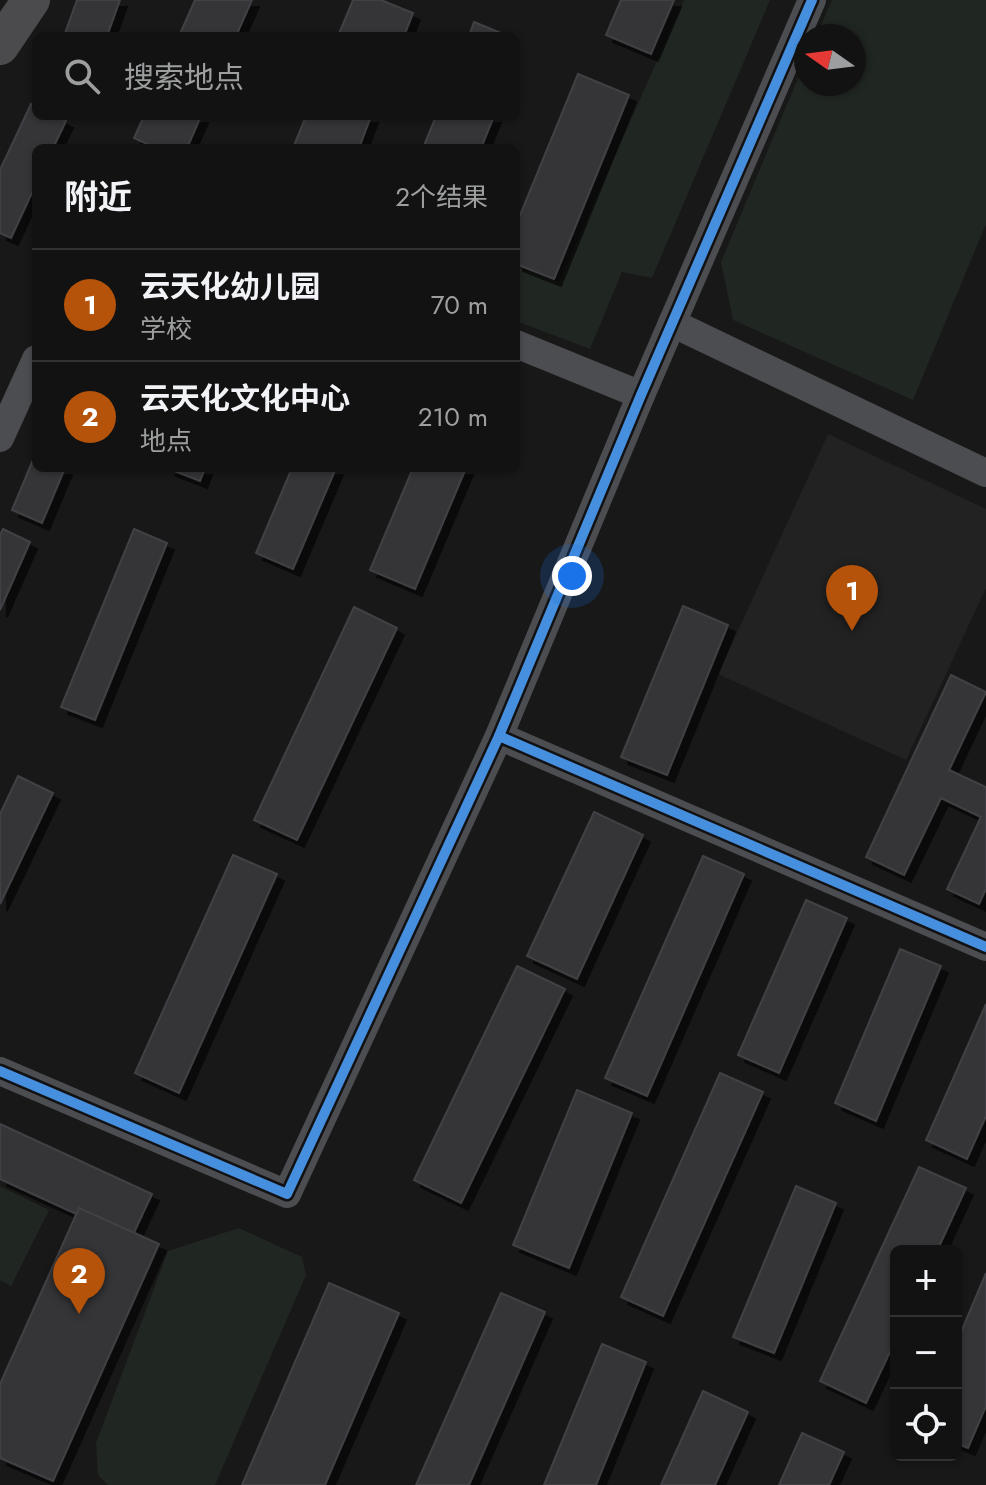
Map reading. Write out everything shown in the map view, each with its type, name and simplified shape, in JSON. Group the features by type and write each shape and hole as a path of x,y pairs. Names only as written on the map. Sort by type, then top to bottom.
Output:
{"main road":[{"path":"0,46 31,0"}],"street":[{"path":"0,1071 287,1194 499,736 641,395 812,0"},
{"path":"672,323 986,473"},
{"path":"520,346 641,395"},
{"path":"0,438 32,368"},
{"path":"499,736 986,947"}],"shaded area":[{"path":"684,0 770,0 652,278 622,272 590,349 520,323 520,268 559,282"},
{"path":"832,0 986,0 986,224 913,400 733,320 721,262 794,88 794,96 866,96 866,24 821,24"},
{"path":"828,434 986,509 986,588 906,760 718,674"},
{"path":"0,1186 49,1210 11,1286 0,1280"},
{"path":"239,1228 302,1257 306,1275 215,1485 108,1485 98,1475 96,1443 168,1251"}],"building":[{"path":"77,0 120,0 108,32 65,32"},
{"path":"195,0 252,0 238,32 181,32"},
{"path":"353,0 381,0 413,13 406,32 340,32"},
{"path":"621,0 674,0 651,54 606,35"},
{"path":"474,22 498,32 470,32"},
{"path":"578,74 629,95 554,279 520,266 520,215"},
{"path":"31,104 32,120 66,121 55,144 32,144 32,193 11,238 0,233 0,170"},
{"path":"142,120 199,120 189,144 147,144 134,138"},
{"path":"304,120 370,120 360,144 295,144"},
{"path":"434,120 492,120 483,144 425,144"},
{"path":"32,462 32,472 63,472 42,523 12,510"},
{"path":"177,472 203,472 200,481"},
{"path":"290,472 334,472 293,569 256,553"},
{"path":"411,472 464,472 415,589 370,570"},
{"path":"3,529 30,542 0,610 0,535"},
{"path":"134,529 167,543 95,720 61,707"},
{"path":"683,606 728,625 667,775 621,757"},
{"path":"354,607 397,628 297,840 254,820"},
{"path":"951,675 986,692 949,770 986,787 986,889 979,904 947,889 981,817 941,798 904,875 866,857"},
{"path":"18,776 53,793 0,904 0,814"},
{"path":"594,812 643,835 577,979 527,956"},
{"path":"233,855 277,874 179,1093 135,1073"},
{"path":"703,856 744,874 647,1096 605,1078"},
{"path":"806,900 847,918 779,1073 738,1055"},
{"path":"900,949 941,966 876,1121 835,1103"},
{"path":"517,966 565,989 461,1203 414,1180"},
{"path":"986,1004 986,1116 967,1159 926,1140"},
{"path":"720,1073 763,1092 663,1316 621,1297"},
{"path":"577,1090 632,1113 569,1268 513,1245"},
{"path":"0,1124 152,1194 131,1239 0,1179"},
{"path":"919,1167 966,1188 940,1245 890,1245 890,1352 866,1403 820,1381"},
{"path":"796,1186 836,1203 774,1353 733,1337"},
{"path":"79,1208 159,1244 53,1481 0,1458 0,1384"},
{"path":"986,1273 986,1406 968,1448 962,1446 962,1330"},
{"path":"329,1283 399,1313 325,1485 242,1485"},
{"path":"501,1293 545,1312 469,1485 416,1485"},
{"path":"602,1344 646,1362 596,1485 544,1485"},
{"path":"703,1391 748,1412 715,1485 661,1485"},
{"path":"802,1433 844,1452 829,1485 779,1485"}],"cycle path":[{"path":"0,1071 287,1194 499,736 641,395 812,0"},
{"path":"499,736 986,947"}],"place":[{"name":"云天化幼儿园","path":"852,631"},
{"name":"云天化文化中心","path":"79,1314"}]}
